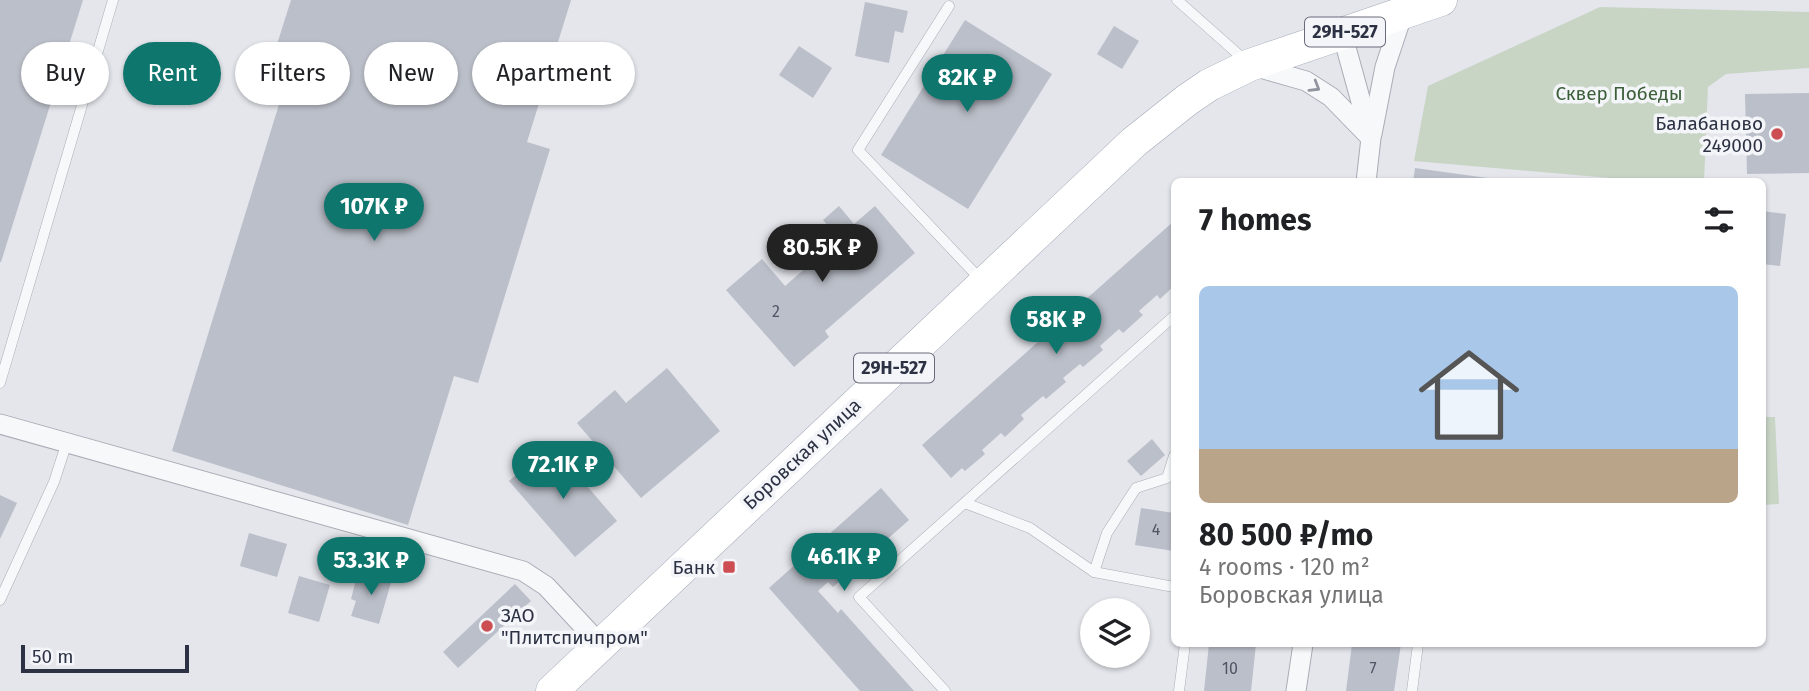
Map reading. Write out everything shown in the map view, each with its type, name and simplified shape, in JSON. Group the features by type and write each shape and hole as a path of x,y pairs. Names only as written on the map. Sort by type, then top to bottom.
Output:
{"main road":[{"name":"29Н-527","path":"1250,65 1441,0"},
{"name":"Боровская улица","path":"552,691 1134,142 1198,92 1250,65"}],"street":[{"path":"1366,178 1371,138 1385,67 1403,13"},
{"path":"1342,33 1371,138"},
{"path":"1250,65 1306,81 1331,97 1371,138"},
{"path":"0,424 523,570 546,586 600,644"},
{"path":"1296,691 1303,647"}],"lane":[{"path":"0,383 113,0"},
{"path":"1177,0 1250,65"},
{"path":"949,6 858,150 984,284"},
{"path":"945,691 859,597 1171,319"},
{"path":"0,600 54,482 67,443"},
{"path":"1094,572 1107,533 1136,488 1167,478 1171,465"},
{"path":"965,503 1030,528 1094,572 1171,586"},
{"path":"1179,691 1185,647"},
{"path":"1412,691 1418,647"}],"green space":[{"name":"Сквер Победы","path":"1600,7 1809,12 1809,68 1726,74 1708,87 1704,178 1610,178 1414,161 1428,86"},
{"path":"1766,417 1775,417 1779,504 1766,505"}],"building":[{"path":"0,0 83,0 70,42 21,42 21,105 50,105 0,262"},
{"path":"291,0 571,0 558,42 472,42 472,105 538,105 527,142 550,149 478,383 454,376 408,525 172,451 279,105 350,105 350,42 278,42"},
{"path":"865,2 908,11 903,33 895,31 889,63 855,56"},
{"path":"965,20 1052,74 968,209 881,155"},
{"path":"1114,26 1139,41 1122,69 1097,54"},
{"path":"799,46 832,68 813,98 779,75"},
{"name":"Балабаново 249000","path":"1809,93 1809,173 1747,174 1745,94"},
{"path":"1415,168 1488,178 1414,178"},
{"path":"839,206 854,224 875,206 915,253 825,331 829,337 794,367 726,290 762,259 785,286 839,239 823,220"},
{"path":"1766,212 1786,214 1780,266 1766,264"},
{"path":"1171,224 1171,289 1160,299 1157,295 1139,311 1143,315 1123,333 1119,329 1100,346 1103,350 1083,367 1080,364 1063,378 1066,382 1046,399 1043,396 1021,415 1024,419 1005,437 1001,433 982,450 985,454 965,471 962,468 951,478 922,445"},
{"path":"667,368 720,431 641,498 577,423 615,390 626,403"},
{"path":"1152,439 1165,455 1141,476 1127,461"},
{"path":"551,444 617,521 575,557 509,481"},
{"path":"881,488 909,520 833,587 828,582 818,591 838,613 841,609 914,691 860,691 769,588"},
{"path":"0,495 17,503 0,539"},
{"path":"1141,508 1171,513 1171,551 1135,545"},
{"path":"249,533 287,544 277,577 240,566"},
{"path":"365,571 392,579 379,624 351,616 356,601 351,599 356,580 362,581"},
{"path":"299,576 330,585 319,622 288,613"},
{"name":"ЗАО \"Плитспичпром\"","path":"515,584 531,601 458,668 443,652"},
{"path":"1209,647 1256,647 1251,691 1204,691"},
{"path":"1352,647 1401,647 1394,691 1346,691"}],"place":[{"name":"Балабаново 249000","path":"1777,134"},
{"name":"Банк","path":"729,567"},
{"name":"ЗАО \"Плитспичпром\"","path":"487,626"}]}
